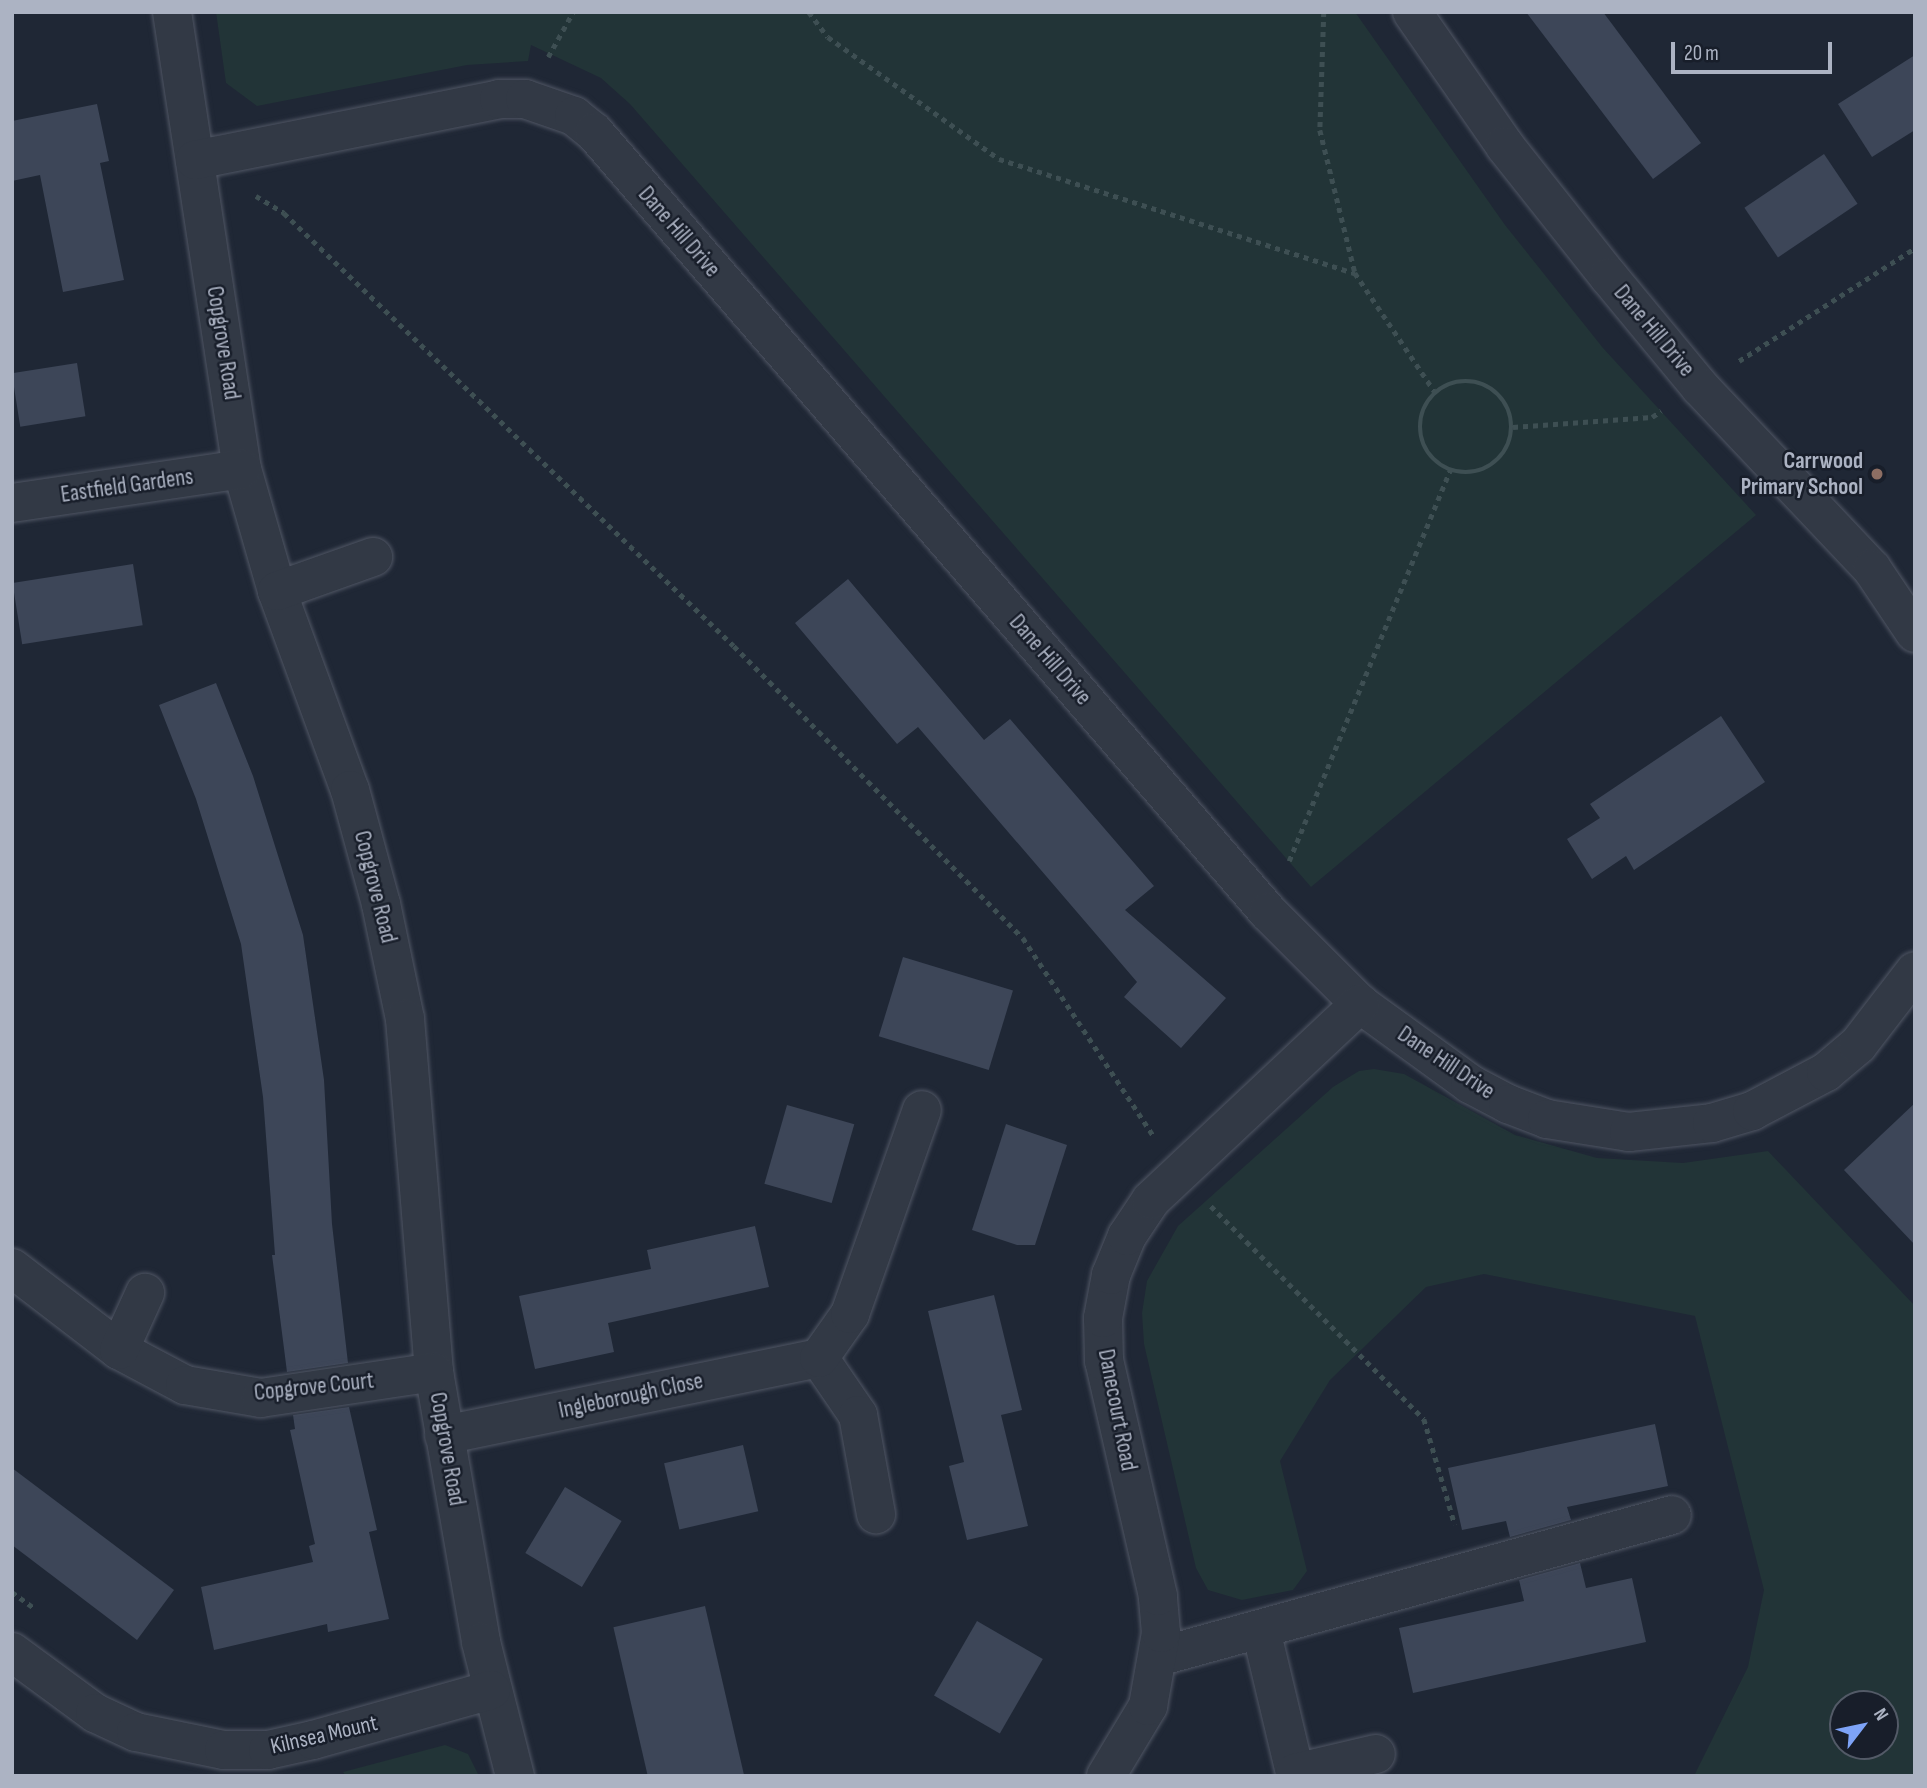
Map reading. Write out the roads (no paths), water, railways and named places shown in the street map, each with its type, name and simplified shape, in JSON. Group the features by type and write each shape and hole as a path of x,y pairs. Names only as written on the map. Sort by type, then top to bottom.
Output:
{"street":[{"name":"Copgrove Road","path":"172,12 242,469 277,591 351,790 381,904 405,1019 434,1372 491,1690 515,1776"},
{"name":"Dane Hill Drive","path":"1412,12 1506,146 1700,387 1872,569 1915,634"},
{"name":"Dane Hill Drive","path":"195,160 499,99 525,99 574,116 594,132 1268,912 1360,1004 1470,1084 1508,1104 1578,1126 1643,1131 1713,1124 1790,1094 1858,1045 1912,984"},
{"name":"Eastfield Gardens","path":"12,503 242,469"},
{"path":"277,591 373,556"},
{"name":"Danecourt Road","path":"1106,1776 1148,1706 1158,1657 1158,1596 1104,1361 1103,1318 1111,1275 1127,1236 1151,1200 1360,1004"},
{"path":"876,1514 859,1415 818,1357 850,1314 922,1110"},
{"name":"Copgrove Court","path":"12,1268 119,1350 185,1385 261,1398 434,1372"},
{"path":"119,1350 145,1293"},
{"name":"Ingleborough Close","path":"444,1435 818,1357"},
{"path":"1158,1657 1672,1516"},
{"path":"1261,1630 1289,1774 1377,1754"},
{"name":"Kilnsea Mount","path":"12,1652 95,1713 136,1732 224,1750 268,1750 313,1740 491,1690"}],"place":[{"name":"Carrwood Primary School","path":"1877,474"}]}
